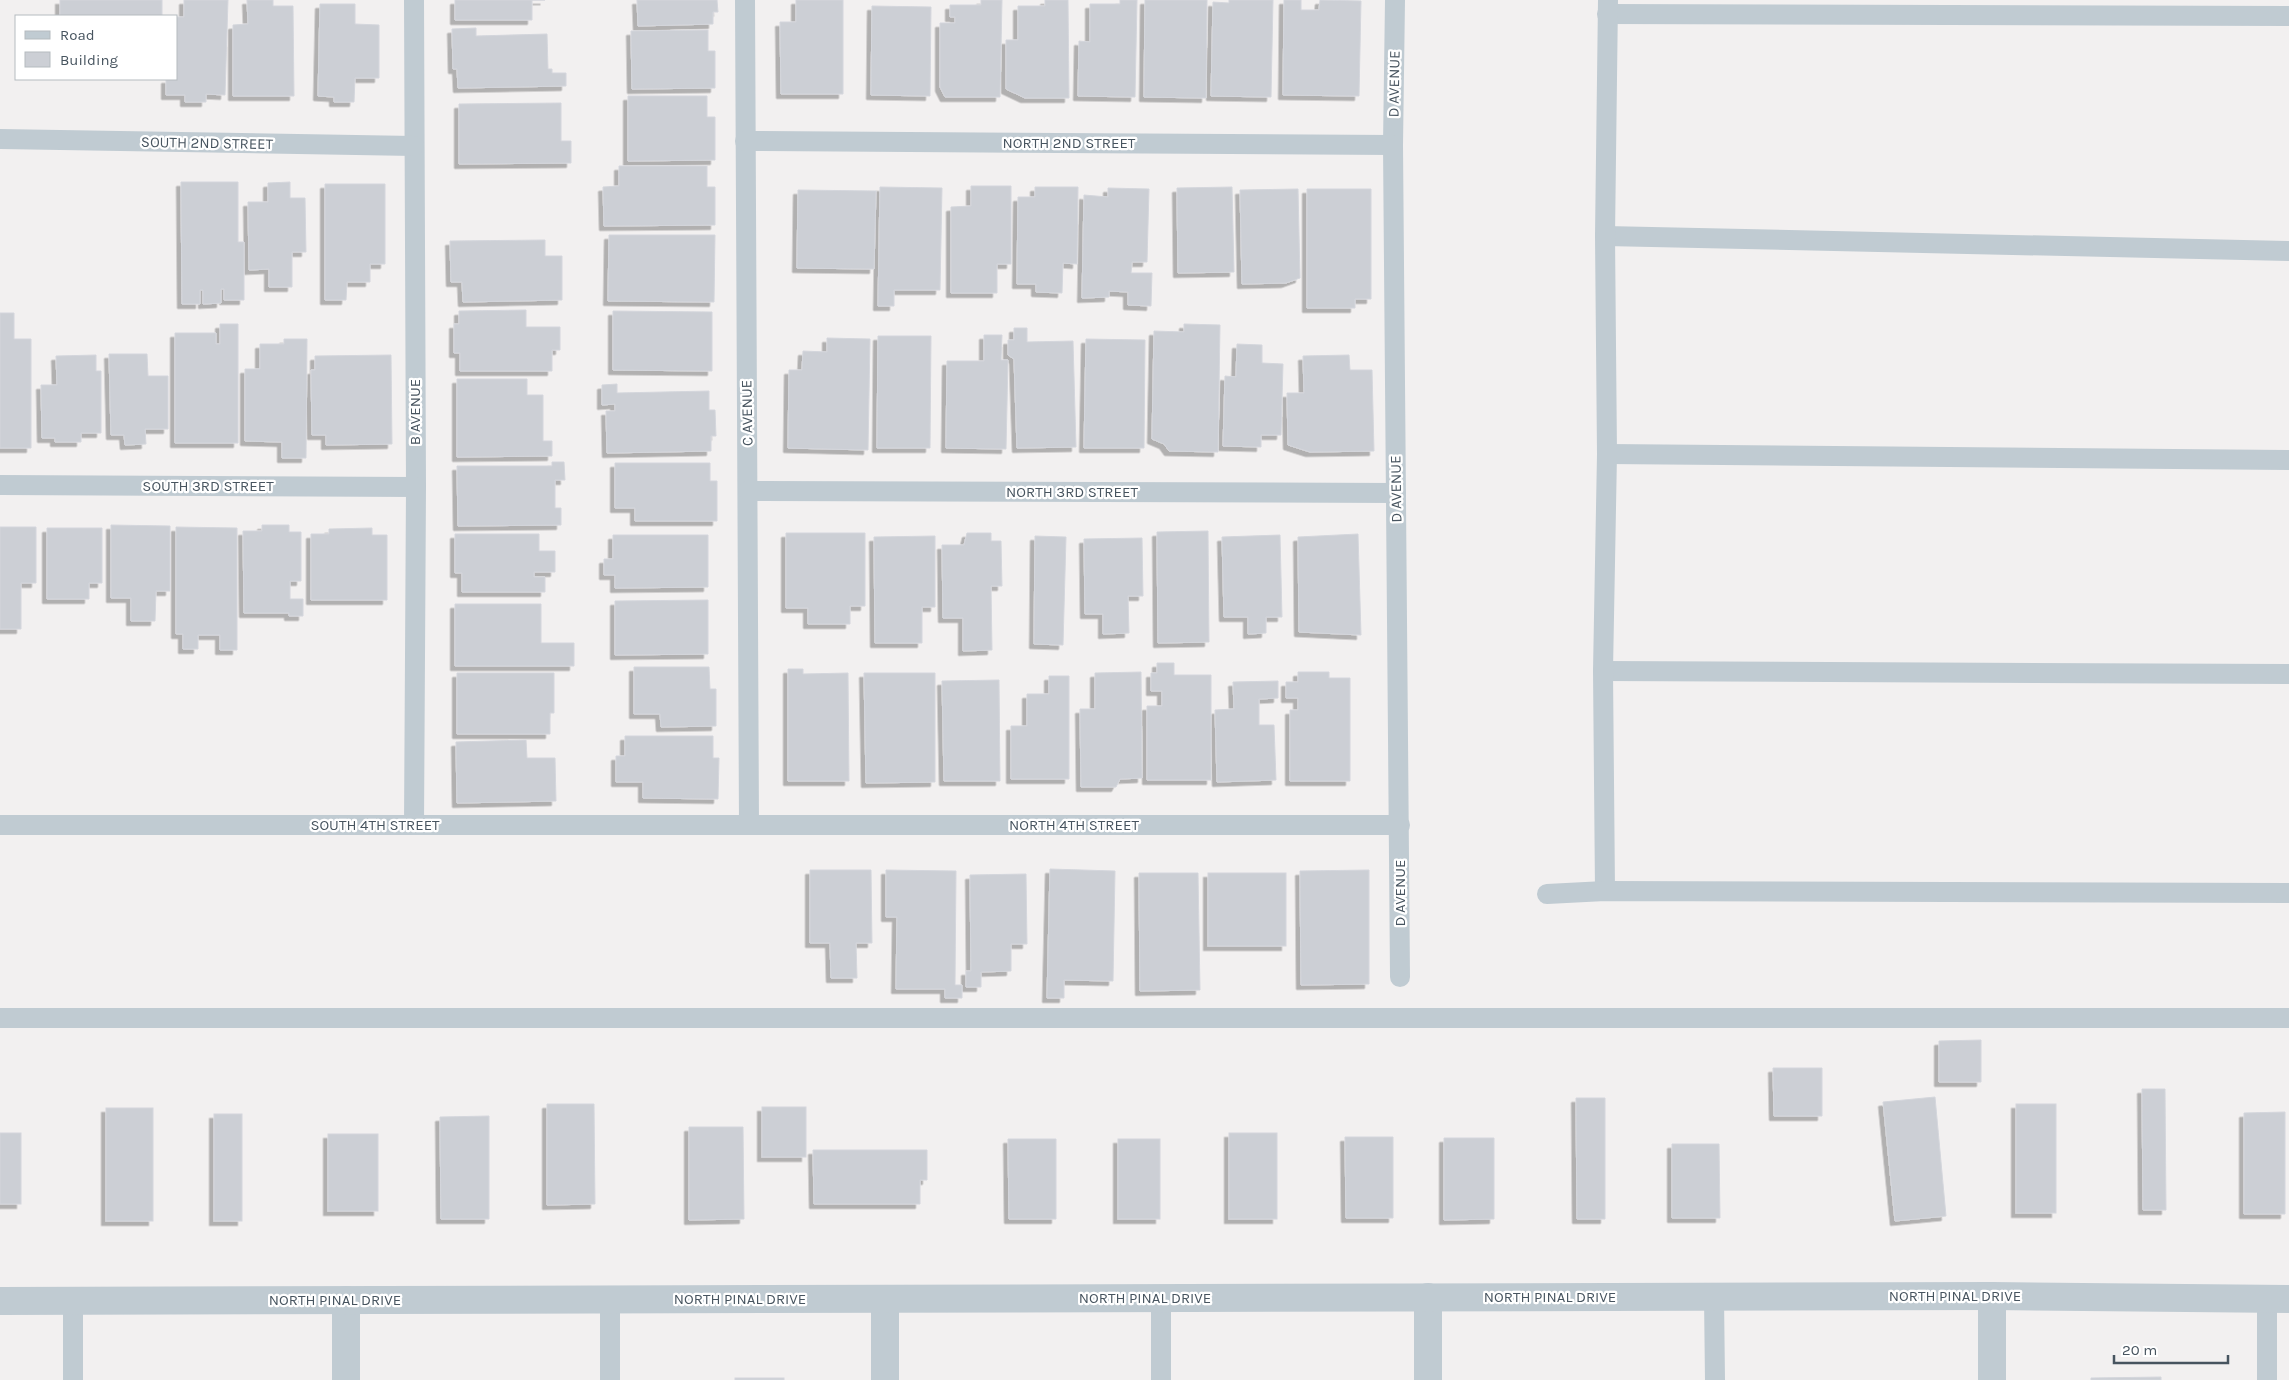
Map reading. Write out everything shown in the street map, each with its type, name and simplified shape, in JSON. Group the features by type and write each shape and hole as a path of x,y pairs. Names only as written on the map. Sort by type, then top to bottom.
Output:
{"street":[{"name":"NORTH PINAL DRIVE","path":"0,1301 1992,1296 2278,1299"},
{"path":"1992,1296 1992,1380"},
{"path":"1428,1297 1428,1380"},
{"path":"885,1299 885,1380"},
{"path":"346,1300 346,1380"}],"lane":[{"name":"B AVENUE","path":"414,0 416,488 414,825"},
{"name":"C AVENUE","path":"745,0 749,825"},
{"name":"D AVENUE","path":"1395,0 1393,145 1400,977"},
{"path":"1605,890 1603,671 1607,454 1605,236 1607,7 2289,16"},
{"name":"SOUTH 2ND STREET","path":"0,139 414,146"},
{"name":"NORTH 2ND STREET","path":"745,141 1393,145"},
{"path":"1605,236 2289,251"},
{"path":"1607,454 2289,460"},
{"name":"SOUTH 3RD STREET","path":"0,485 416,488"},
{"name":"NORTH 3RD STREET","path":"748,491 1396,493"},
{"path":"1603,671 2289,674"},
{"name":"SOUTH 4TH STREET","path":"0,825 749,825"},
{"name":"NORTH 4TH STREET","path":"749,825 1400,825"},
{"path":"1547,894 1605,890 2289,892"},
{"path":"0,1018 2289,1018"},
{"path":"1714,1297 1715,1380"},
{"path":"1161,1298 1161,1380"},
{"path":"2267,1380 2278,1299"},
{"path":"610,1300 610,1380"},
{"path":"73,1301 73,1380"}],"building":[{"path":"60,0 162,0 162,15 60,15"},
{"path":"184,0 228,0 225,95 206,94 206,102 185,102 185,95 166,95 166,80 178,80 178,17 184,17"},
{"path":"247,0 273,0 273,6 293,6 294,96 233,96 233,25 248,24"},
{"path":"455,0 532,0 532,20 455,20"},
{"path":"637,0 717,0 718,12 713,12 713,24 638,26"},
{"path":"796,0 843,0 843,94 781,94 780,22 796,22"},
{"path":"981,0 1002,0 1000,97 945,97 940,87 940,23 955,23 955,17 950,17 950,5 981,5"},
{"path":"1045,0 1068,0 1069,98 1025,98 1006,89 1006,40 1018,40 1018,6 1045,6"},
{"path":"1120,0 1137,0 1135,97 1078,96 1079,41 1090,42 1090,4 1120,4"},
{"path":"1145,0 1207,0 1206,98 1144,97"},
{"path":"1229,0 1273,0 1271,97 1211,96 1213,2 1229,3"},
{"path":"1284,0 1301,0 1301,10 1319,10 1320,0 1361,1 1359,96 1283,95"},
{"path":"320,4 355,4 355,24 379,25 379,78 355,78 354,102 334,102 334,97 318,96"},
{"path":"872,6 931,7 930,96 871,95"},
{"path":"476,28 476,36 547,34 548,69 552,69 552,73 566,73 566,86 458,88 457,69 453,69 452,29"},
{"path":"708,30 708,51 715,51 715,88 632,89 631,31"},
{"path":"628,96 707,96 707,117 715,117 715,160 628,161"},
{"path":"561,103 561,141 571,141 571,163 459,164 459,104"},
{"path":"619,166 707,166 707,187 715,187 715,225 604,226 603,187 619,186"},
{"path":"181,182 238,182 238,242 244,242 244,300 224,300 224,289 221,289 221,303 203,304 203,290 200,290 200,304 182,304"},
{"path":"290,182 290,198 305,198 306,252 292,252 292,287 269,287 269,269 249,270 248,202 268,202 268,183"},
{"path":"325,184 385,184 385,264 370,264 370,282 347,282 346,300 325,300"},
{"path":"971,186 1011,186 1011,264 997,264 997,293 951,293 951,207 971,206"},
{"path":"880,187 942,188 940,290 894,290 894,306 878,306"},
{"path":"1035,187 1078,187 1077,264 1063,263 1062,293 1036,292 1036,284 1017,284 1018,197 1035,197"},
{"path":"1232,187 1234,272 1178,273 1177,188"},
{"path":"1108,188 1149,189 1147,262 1132,262 1131,273 1152,273 1151,306 1128,305 1128,292 1109,291 1109,297 1082,298 1084,195 1108,197"},
{"path":"1298,189 1300,278 1286,283 1242,284 1240,190"},
{"path":"1307,189 1371,189 1371,299 1355,299 1355,308 1307,308"},
{"path":"798,190 876,191 874,269 797,268"},
{"path":"609,235 715,235 714,302 608,301"},
{"path":"545,240 545,256 562,256 562,300 463,302 462,282 451,282 450,241"},
{"path":"526,310 526,327 560,327 560,350 552,350 552,371 460,371 460,353 454,353 454,324 459,324 459,311"},
{"path":"613,311 712,312 712,371 613,370"},
{"path":"0,313 14,313 14,339 31,339 31,448 0,448"},
{"path":"220,324 238,324 238,443 175,443 175,333 216,333 216,344 220,344"},
{"path":"1184,324 1220,325 1218,452 1169,451 1164,444 1152,439 1154,331 1184,332"},
{"path":"1014,328 1027,328 1027,342 1073,341 1076,447 1017,448 1014,359 1008,355 1008,340 1014,340"},
{"path":"984,335 1002,335 1001,360 1008,360 1006,449 946,448 947,361 984,361"},
{"path":"878,336 931,336 930,448 877,448"},
{"path":"827,338 870,339 868,450 788,448 789,370 802,370 803,351 827,352"},
{"path":"284,339 307,339 306,458 282,458 282,442 245,441 245,369 260,369 260,344 284,344"},
{"path":"1086,339 1145,340 1144,448 1084,448"},
{"path":"1237,344 1262,345 1262,363 1283,364 1281,435 1261,435 1261,447 1223,446 1225,376 1236,377"},
{"path":"109,354 147,354 148,376 168,376 168,429 145,429 146,444 125,445 124,435 111,435"},
{"path":"96,355 96,371 101,371 101,433 81,433 81,442 55,442 55,438 42,438 41,385 57,385 56,356"},
{"path":"391,355 392,444 326,445 326,435 312,435 311,370 315,370 315,356"},
{"path":"1349,355 1350,370 1372,370 1374,451 1310,452 1288,445 1287,393 1304,393 1303,356"},
{"path":"457,379 527,379 527,395 543,395 543,441 552,441 552,456 457,457"},
{"path":"617,384 617,393 709,391 709,410 715,410 716,436 711,436 711,451 607,453 606,411 615,411 615,404 602,405 602,385"},
{"path":"552,462 564,462 565,480 555,480 555,508 561,508 561,525 458,526 457,466 552,466"},
{"path":"615,463 710,463 710,481 717,481 717,521 635,521 635,508 615,508"},
{"path":"111,525 170,526 170,591 156,591 155,621 131,621 131,598 111,598"},
{"path":"262,525 289,525 289,532 301,532 301,581 290,581 290,599 303,599 303,616 289,616 289,613 244,613 243,531 262,531"},
{"path":"0,527 36,527 36,583 21,583 21,629 0,629"},
{"path":"176,527 237,528 237,650 220,650 220,635 198,635 198,649 183,649 183,634 176,634"},
{"path":"47,528 102,528 102,583 89,583 89,599 47,599"},
{"path":"372,528 372,535 387,535 387,600 311,600 311,534 329,534 329,529"},
{"path":"1208,531 1209,642 1158,643 1157,532"},
{"path":"786,533 865,533 865,606 850,606 850,624 808,624 808,608 786,608"},
{"path":"967,533 991,533 991,541 1001,541 1002,586 991,586 992,650 963,651 963,618 943,618 942,545 964,545"},
{"path":"455,534 539,534 539,551 555,551 555,572 534,572 534,577 545,577 545,592 462,592 462,573 455,573"},
{"path":"1358,534 1361,635 1299,632 1298,537"},
{"path":"613,535 708,535 708,587 615,588 615,575 604,575 604,559 613,559"},
{"path":"1280,535 1282,617 1266,617 1266,633 1248,634 1248,617 1224,617 1222,537"},
{"path":"935,536 935,607 922,607 922,643 875,643 874,537"},
{"path":"1035,536 1066,537 1063,645 1034,644"},
{"path":"1142,538 1143,596 1128,596 1129,633 1103,634 1103,614 1085,614 1084,539"},
{"path":"708,600 708,654 615,655 615,601"},
{"path":"455,604 541,604 541,643 574,643 574,666 455,666"},
{"path":"1157,663 1174,663 1174,675 1211,675 1211,780 1147,780 1147,706 1162,706 1162,691 1151,691 1151,673 1157,673"},
{"path":"634,667 709,667 710,689 716,689 716,726 661,727 660,714 634,714"},
{"path":"788,669 803,669 803,674 848,673 849,781 788,781"},
{"path":"1141,672 1142,778 1120,779 1116,787 1081,787 1080,709 1095,709 1095,673"},
{"path":"1298,672 1329,672 1329,678 1350,678 1350,781 1290,781 1290,710 1298,710 1298,698 1286,698 1286,682 1298,682"},
{"path":"457,673 554,673 554,713 550,713 550,734 457,734"},
{"path":"864,673 935,673 935,782 866,783"},
{"path":"1049,676 1069,676 1069,779 1011,779 1011,726 1027,726 1027,694 1049,694"},
{"path":"999,680 1000,781 944,781 942,681"},
{"path":"1278,681 1278,698 1259,699 1259,725 1274,725 1276,780 1217,782 1215,710 1234,709 1233,682"},
{"path":"625,736 713,736 713,758 719,758 718,799 643,798 643,782 616,782 616,756 625,756"},
{"path":"526,740 527,758 555,758 556,801 457,803 456,742"},
{"path":"1050,869 1115,871 1113,981 1064,980 1064,998 1047,998"},
{"path":"810,870 871,870 872,943 856,943 857,978 831,978 830,943 810,943"},
{"path":"886,870 956,871 955,985 962,985 962,998 945,998 945,989 896,989 897,917 886,917"},
{"path":"1369,870 1369,984 1301,985 1300,871"},
{"path":"1139,873 1198,873 1200,990 1140,991"},
{"path":"1208,873 1286,873 1286,946 1208,946"},
{"path":"1026,874 1027,944 1011,944 1011,971 981,972 981,987 966,987 966,971 971,971 970,875"},
{"path":"1981,1040 1981,1082 1939,1082 1939,1041"},
{"path":"1773,1068 1822,1068 1822,1116 1774,1116"},
{"path":"2142,1089 2165,1089 2166,1210 2143,1210"},
{"path":"1935,1097 1946,1216 1895,1221 1883,1102"},
{"path":"1576,1098 1605,1098 1605,1219 1577,1219"},
{"path":"547,1104 594,1104 595,1204 547,1205"},
{"path":"2016,1104 2056,1104 2056,1213 2016,1213"},
{"path":"762,1107 806,1107 806,1157 762,1157"},
{"path":"106,1108 153,1108 153,1221 106,1221"},
{"path":"2285,1112 2285,1214 2244,1214 2244,1113"},
{"path":"214,1114 242,1114 242,1221 214,1221"},
{"path":"489,1116 489,1219 441,1219 440,1117"},
{"path":"689,1127 743,1127 744,1219 689,1220"},
{"path":"0,1133 21,1133 21,1204 0,1204"},
{"path":"1229,1133 1277,1133 1277,1219 1229,1219"},
{"path":"328,1134 378,1134 378,1211 328,1211"},
{"path":"1345,1137 1393,1137 1393,1218 1346,1218"},
{"path":"1444,1138 1494,1138 1494,1219 1444,1220"},
{"path":"1008,1139 1056,1139 1056,1219 1009,1219"},
{"path":"1118,1139 1160,1139 1160,1219 1118,1219"},
{"path":"1672,1144 1719,1144 1720,1218 1672,1218"},
{"path":"813,1150 927,1150 927,1180 920,1180 920,1204 814,1204"},
{"path":"2161,1377 2161,1380 2091,1380 2091,1378"},
{"path":"735,1378 784,1378 784,1380 735,1380"}]}
